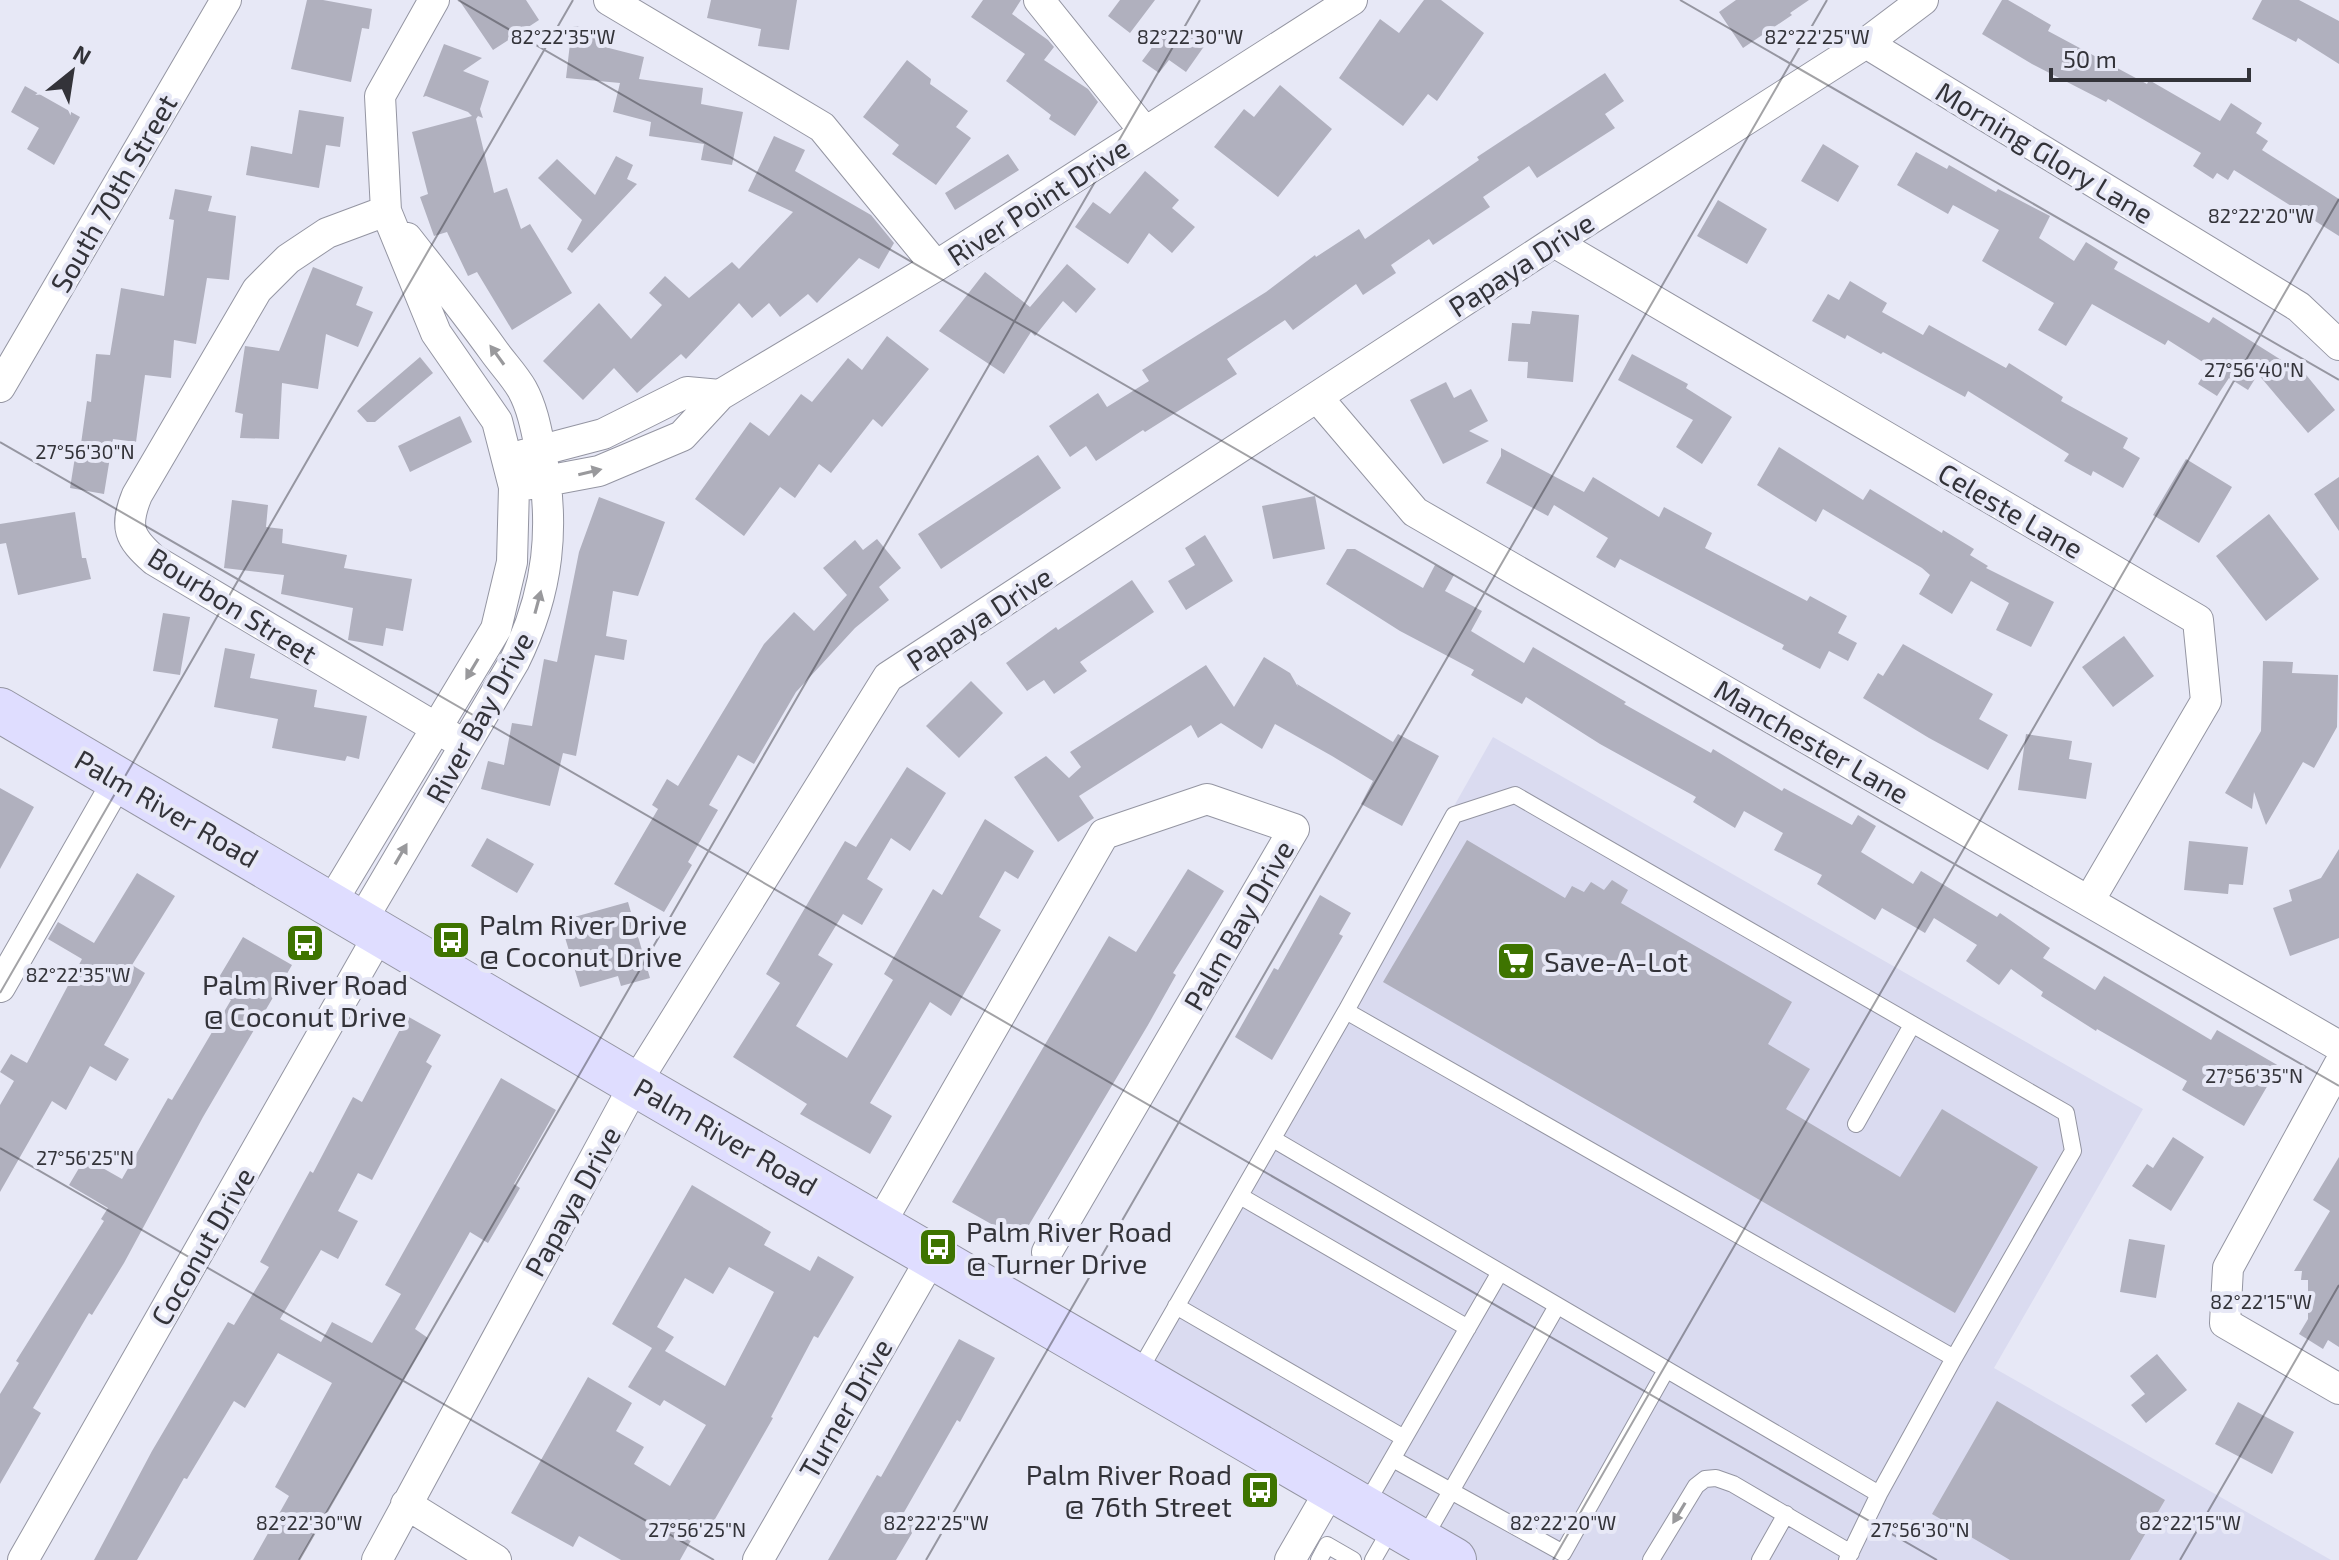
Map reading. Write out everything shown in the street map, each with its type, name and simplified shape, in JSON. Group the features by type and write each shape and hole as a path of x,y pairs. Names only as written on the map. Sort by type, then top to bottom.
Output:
{"street":[{"name":"South 70th Street","path":"0,387 226,0"},
{"name":"River Bay Drive","path":"357,919 437,728 496,629 512,562 510,473 497,421 436,333 386,211 380,96 434,0"},
{"path":"609,0 822,127 936,266"},
{"path":"1039,0 1145,132"},
{"name":"River Point Drive","path":"510,473 545,481 599,471 682,436 720,395 936,266 1352,0"},
{"name":"Papaya Drive","path":"377,1560 635,1084 888,677 1554,242 1866,43 1923,0"},
{"name":"Morning Glory Lane","path":"1866,43 2299,307 2339,345"},
{"name":"River Bay Drive","path":"357,919 465,745 532,627 543,585 548,542 549,510 541,450 533,415 522,390 463,308 386,211"},
{"name":"Bourbon Street","path":"386,211 327,233 288,259 257,290 137,495 129,513 129,532 139,547 154,560 465,745"},
{"name":"Celeste Lane","path":"1554,242 2198,620 2206,701 2089,901"},
{"path":"510,473 541,450 603,434 641,418 687,392 720,395"},
{"name":"Manchester Lane","path":"1317,397 1415,512 2339,1046"},
{"name":"Palm River Road","path":"0,710 635,1084 880,1224 1390,1530"},
{"path":"0,987 119,779"},
{"name":"Palm Bay Drive","path":"880,1224 1104,834 1207,799 1294,829 1047,1252"},
{"name":"Coconut Drive","path":"23,1560 357,919"},
{"path":"2339,1065 2228,1268 2225,1323 2339,1389"},
{"name":"Turner Drive","path":"758,1560 932,1257"},
{"path":"406,1504 496,1560"},
{"path":"1290,1560 1317,1546 1390,1530"}],"lane":[{"path":"1136,1376 1346,1011 1454,815 1515,795 2066,1113 2073,1151 1954,1358 1879,1494 1849,1557 1786,1514 1733,1484 1716,1478 1705,1479 1696,1486 1651,1560"},
{"path":"1346,1011 1954,1358"},
{"path":"1856,1124 1912,1025"},
{"path":"1273,1139 1879,1494"},
{"path":"1240,1196 1468,1328"},
{"path":"1390,1530 1393,1459 1500,1272"},
{"path":"1176,1306 1404,1438"},
{"path":"1390,1530 1450,1493 1557,1306"},
{"path":"1393,1459 1563,1553 1666,1370"},
{"path":"1760,1560 1786,1514"},
{"path":"1317,1546 1353,1560"}],"shaded area":[{"path":"1493,737 2143,1109 1994,1368 2331,1560 1471,1560 1137,1368"}],"building":[{"path":"307,0 372,9 369,29 362,28 351,82 291,69"},
{"path":"459,0 526,0 539,20 493,50"},
{"path":"711,0 797,0 789,50 758,46 761,29 707,18"},
{"path":"983,0 1021,0 1012,14 1054,47 1044,60 1088,89 1098,102 1075,136 1049,119 1051,115 1006,81 1025,54 971,17"},
{"path":"1120,0 1155,0 1130,33 1108,16"},
{"path":"1424,0 1441,0 1484,33 1437,101 1428,94 1403,126 1339,78 1380,19 1399,33"},
{"path":"1736,0 1809,0 1743,48 1719,12"},
{"path":"2002,0 2008,0 2051,25 2048,31 2147,84 2149,80 2220,121 2231,103 2262,123 2256,133 2268,141 2262,150 2339,199 2339,236 2234,170 2228,180 2217,173 2213,179 2193,166 2201,153 2108,99 2106,102 2032,64 1982,34"},
{"path":"2262,0 2299,0 2339,21 2339,64 2298,38 2296,42 2252,19"},
{"path":"572,26 602,29 601,46 644,57 639,79 703,88 701,104 743,112 732,165 701,160 704,144 649,136 651,122 613,112 620,83 566,78"},
{"path":"1189,33 1205,45 1186,72 1169,60 1159,73 1142,61 1162,34 1179,46"},
{"path":"444,44 482,58 463,71 489,81 480,109 483,118 478,116 476,119 494,193 507,188 521,229 530,224 572,293 512,330 477,272 468,276 447,232 434,236 420,197 428,194 412,132 472,116 423,97"},
{"path":"907,60 931,79 930,84 968,111 956,127 971,138 936,185 892,154 899,145 863,117"},
{"path":"1605,73 1624,101 1605,114 1615,128 1537,178 1529,166 1483,197 1490,207 1433,245 1429,239 1391,265 1396,273 1363,295 1356,284 1293,330 1285,320 1227,359 1237,374 1096,461 1086,446 1070,457 1049,426 1098,393 1107,407 1149,381 1142,370 1359,229 1365,239 1479,160 1477,157"},
{"path":"1280,85 1332,129 1278,197 1214,147 1244,109 1254,117"},
{"path":"25,86 80,117 54,165 27,149 39,128 11,112"},
{"path":"299,110 344,117 340,147 326,145 319,188 246,175 251,146 292,154"},
{"path":"774,136 805,150 795,171 871,215 894,243 879,269 859,258 817,303 808,294 780,317 769,303 752,318 739,303 686,359 681,354 637,393 614,368 583,400 543,361 599,303 631,339 662,305 649,293 665,276 689,298 732,262 739,269 793,212 748,191"},
{"path":"1823,144 1859,166 1838,202 1801,181"},
{"path":"1916,152 1947,169 1949,165 1996,192 1998,189 2050,216 2039,238 2074,261 2086,242 2118,262 2114,269 2209,323 2213,317 2294,368 2298,365 2335,410 2308,433 2258,374 2248,390 2229,378 2217,396 2198,384 2209,366 2168,340 2165,345 2092,304 2066,346 2038,330 2054,303 1982,261 1999,230 1953,205 1948,214 1897,185"},
{"path":"1008,154 1019,170 955,210 945,193"},
{"path":"616,156 633,165 627,179 637,184 572,253 567,249 582,220 538,178 557,159 595,195"},
{"path":"1145,171 1179,200 1172,208 1195,227 1172,253 1149,233 1128,264 1075,227 1093,202 1110,214"},
{"path":"175,189 212,196 208,211 236,216 229,280 207,278 196,344 174,340 171,378 145,375 136,442 113,439 104,494 70,488 75,457 79,458 87,401 91,402 96,354 110,355 121,288 164,296 174,220 169,219"},
{"path":"1718,200 1767,229 1747,264 1697,236"},
{"path":"1067,264 1096,289 1076,313 1063,301 1035,336 1031,332 1004,374 939,331 985,272 1030,307"},
{"path":"313,267 363,287 356,305 373,312 358,347 326,334 318,389 282,383 279,439 240,438 243,414 235,412 245,346 279,351"},
{"path":"1850,281 1887,303 1882,312 1923,335 1929,325 2006,368 2009,363 2063,397 2061,401 2128,438 2123,448 2140,458 2123,488 2093,471 2091,476 2064,461 2069,454 1968,391 1965,397 1883,352 1881,354 1847,335 1845,339 1812,321 1828,294 1839,300"},
{"path":"1532,311 1579,315 1573,382 1527,378 1528,362 1508,361 1512,323 1530,324"},
{"path":"887,336 929,369 882,427 873,419 831,473 819,464 795,498 780,487 744,536 695,499 750,422 769,436 801,394 812,402 848,358 862,370"},
{"path":"1632,354 1688,384 1686,388 1732,417 1702,464 1676,447 1693,420 1618,380"},
{"path":"420,357 433,373 375,422 367,422 357,411"},
{"path":"1446,382 1454,398 1471,389 1488,421 1469,431 1489,441 1443,464 1410,400"},
{"path":"460,416 472,442 410,472 398,446"},
{"path":"1779,447 1863,500 1870,489 1942,533 1943,530 1974,549 1970,555 1988,566 1986,568 2054,602 2031,647 1996,630 2009,603 1971,581 1952,614 1919,594 1930,575 1922,568 1823,509 1816,522 1757,485"},
{"path":"1501,448 1584,492 1593,477 1659,517 1664,507 1712,533 1705,548 1807,601 1810,596 1847,616 1838,633 1857,643 1848,661 1829,651 1820,669 1782,649 1784,645 1620,559 1615,568 1596,557 1608,538 1554,505 1548,516 1486,483 1501,456"},
{"path":"1038,455 1061,488 941,569 918,534"},
{"path":"2186,459 2232,487 2199,543 2153,515"},
{"path":"2339,477 2339,531 2314,494"},
{"path":"1315,496 1325,549 1273,559 1262,506"},
{"path":"599,497 665,522 638,596 613,591 606,636 627,640 624,660 595,655 576,756 563,753 550,806 481,789 488,761 504,765 512,723 532,726 544,659 557,662 579,552"},
{"path":"232,500 268,505 266,527 283,529 282,543 347,555 344,568 412,579 403,631 386,628 383,646 348,640 353,608 281,594 284,575 224,568"},
{"path":"75,512 82,558 86,558 91,579 18,595 6,543 0,544 0,524"},
{"path":"2269,514 2319,579 2266,621 2216,556"},
{"path":"1205,535 1233,581 1186,610 1168,581 1195,565 1185,548"},
{"path":"877,539 901,568 879,587 889,600 855,628 796,692 754,764 738,755 709,805 718,810 688,862 692,865 664,912 614,884 658,809 652,805 667,779 678,786 764,644 794,612 814,631 847,595 823,568 855,540 863,550"},
{"path":"1347,549 1355,549 1423,588 1435,565 1454,575 1445,591 1482,611 1471,631 1524,663 1533,647 1626,702 1624,704 1711,753 1713,749 1782,791 1784,788 1852,825 1858,815 1876,826 1861,852 1913,884 1921,871 1997,917 2000,913 2050,948 2043,958 2095,990 2104,976 2211,1040 2217,1030 2279,1066 2244,1126 2182,1090 2187,1081 2096,1031 2041,996 2043,992 2011,969 1999,985 1966,961 1977,945 1934,918 1925,933 1882,908 1875,920 1817,884 1822,875 1774,850 1783,833 1744,811 1735,828 1693,802 1696,797 1600,744 1526,697 1522,704 1471,675 1474,670 1400,631 1326,584"},
{"path":"1132,580 1154,612 1080,662 1087,671 1054,694 1044,680 1027,691 1006,663 1056,627 1058,630"},
{"path":"163,613 190,617 180,675 153,671"},
{"path":"2124,636 2154,676 2113,707 2082,667"},
{"path":"1903,644 1993,694 1979,719 2008,735 1988,770 1863,698 1878,673 1883,676"},
{"path":"225,648 255,654 250,678 317,690 314,707 367,716 359,759 347,756 345,761 272,748 278,719 214,707"},
{"path":"1264,657 1290,673 1298,687 1297,684 1393,742 1398,734 1439,756 1402,826 1361,804 1373,781 1275,724 1262,749 1221,723 1198,738 1191,725 1079,796 1094,818 1058,842 1014,777 1046,756 1069,778 1081,767 1070,752 1206,665 1234,707"},
{"path":"2263,661 2293,662 2292,673 2338,675 2337,727 2314,768 2303,762 2266,825 2254,792 2252,809 2225,793 2261,731"},
{"path":"971,681 1003,713 959,758 926,726"},
{"path":"2026,734 2072,741 2069,759 2092,763 2086,799 2018,790"},
{"path":"907,767 946,793 910,851 891,838 867,879 883,889 862,925 843,914 818,955 833,964 796,1026 847,1058 893,980 884,974 933,889 942,895 985,819 1034,851 1018,879 1005,871 979,917 1001,930 951,1016 930,1002 870,1103 892,1116 870,1154 800,1114 807,1104 733,1057 780,983 766,974 845,841 856,847"},
{"path":"0,788 34,807 0,869"},
{"path":"487,838 534,864 517,893 471,866"},
{"path":"1467,840 1565,898 1572,886 1584,892 1591,882 1604,890 1612,880 1628,890 1621,903 1792,1002 1768,1044 1810,1069 1786,1109 1900,1177 1942,1109 2038,1167 1955,1313 1383,982"},
{"path":"2189,841 2248,847 2243,885 2229,884 2228,894 2184,890"},
{"path":"2339,849 2339,938 2290,956 2273,908 2292,901 2289,890 2321,878"},
{"path":"1188,869 1224,891 1173,973 1176,975 1148,1025 1020,1240 952,1202 1109,936 1136,952"},
{"path":"137,873 175,896 132,965 145,973 104,1045 129,1059 116,1081 90,1066 66,1110 52,1101 0,1192 0,1105 14,1081 0,1072 11,1054 27,1063 82,959 48,939 58,922 94,943"},
{"path":"1320,895 1351,913 1339,934 1343,936 1272,1060 1235,1037 1274,968 1278,970"},
{"path":"628,902 650,978 621,986 618,976 580,987 560,921"},
{"path":"243,937 292,965 203,1117 124,1263 92,1315 89,1313 33,1408 41,1413 0,1484 0,1394 19,1363 16,1361 104,1221 101,1219 108,1208 69,1185 85,1158 122,1179 168,1098 172,1100 231,1000 212,989"},
{"path":"407,1016 441,1035 426,1062 432,1066 372,1180 358,1173 338,1211 358,1221 338,1259 321,1250 280,1319 321,1342 332,1322 372,1343 401,1294 385,1285 501,1078 556,1110 514,1184 520,1188 488,1243 470,1232 415,1329 428,1338 299,1560 253,1560 289,1496 275,1487 332,1383 278,1353 245,1408 234,1401 187,1479 184,1478 137,1560 94,1560 152,1451 228,1322 234,1325 269,1267 260,1262 310,1171 313,1173 353,1097 362,1102"},
{"path":"2173,1137 2204,1157 2171,1211 2132,1186 2147,1164 2153,1168"},
{"path":"2339,1157 2339,1347 2328,1340 2323,1349 2299,1334 2308,1319 2308,1280 2301,1280 2302,1271 2294,1271 2330,1211 2313,1200"},
{"path":"692,1185 771,1232 764,1245 810,1271 818,1256 854,1277 818,1338 814,1336 773,1418 707,1533 698,1528 680,1560 621,1560 579,1536 573,1547 511,1513 588,1377 632,1403 616,1431 644,1447 634,1464 670,1486 706,1425 664,1400 660,1406 628,1387 652,1348 612,1324","holes":["729,1267 774,1292 725,1386 665,1351 674,1337 657,1327 685,1278 713,1294"]},
{"path":"2129,1239 2165,1245 2156,1298 2120,1292"},
{"path":"959,1339 995,1358 903,1514 918,1523 896,1560 828,1560 877,1475 881,1477"},
{"path":"2157,1354 2187,1390 2146,1423 2131,1405 2145,1394 2130,1376"},
{"path":"1997,1401 2165,1500 2130,1560 2010,1560 1932,1514"},
{"path":"2238,1402 2294,1432 2272,1474 2215,1444"}],"place":[{"name":"Palm River Drive @ Coconut Drive","path":"451,940"},
{"name":"Palm River Road @ Coconut Drive","path":"305,943"},
{"name":"Save-A-Lot","path":"1516,961"},
{"name":"Palm River Road @ Turner Drive","path":"938,1247"},
{"name":"Palm River Road @ 76th Street","path":"1260,1490"}]}
